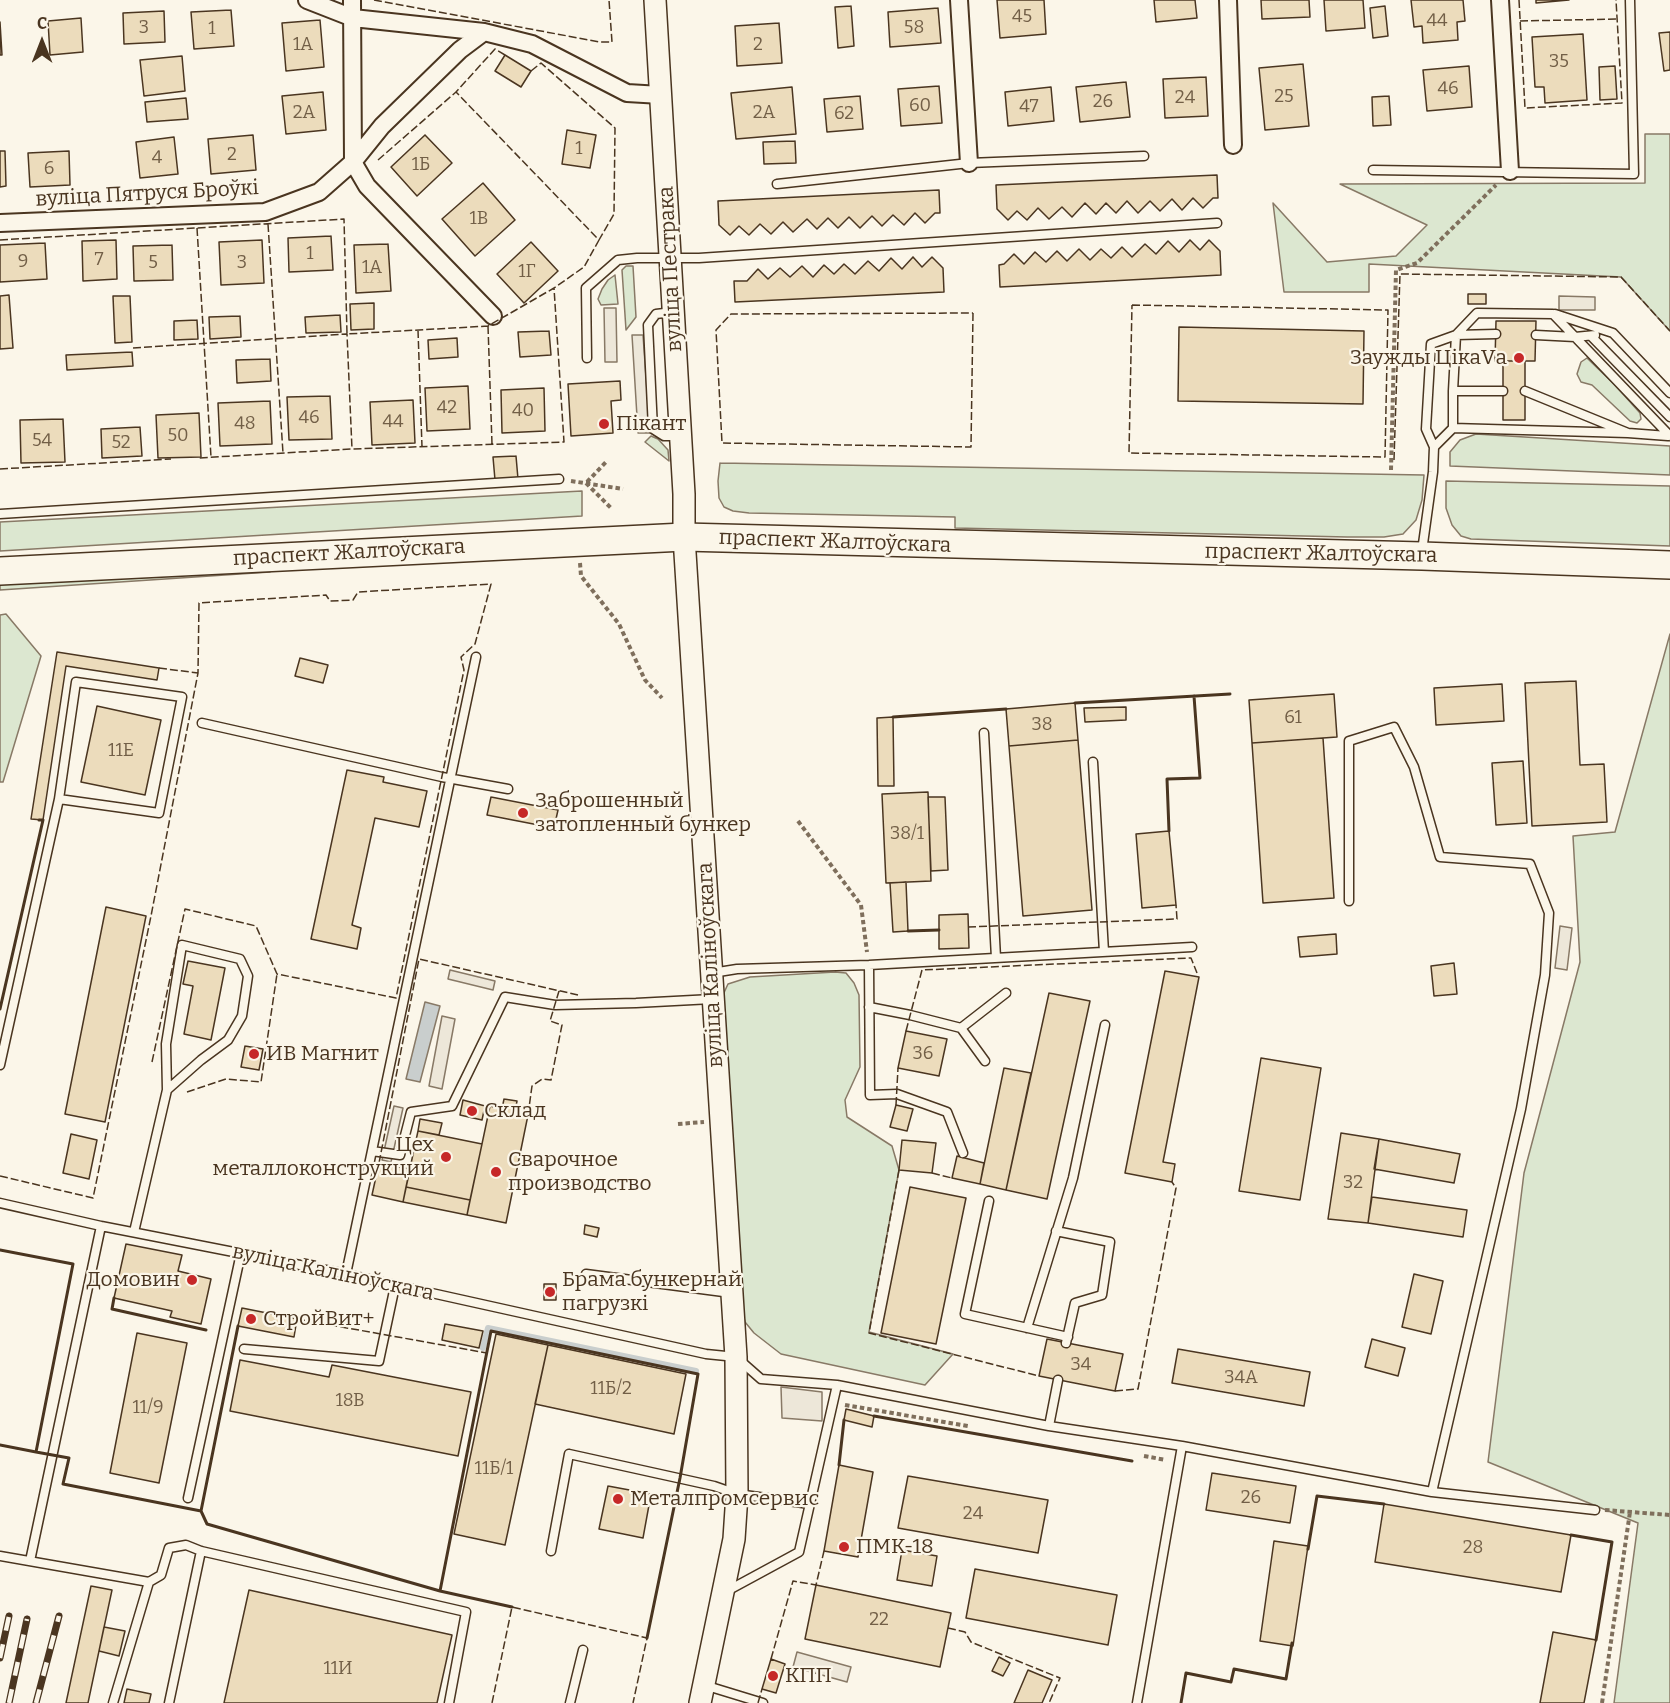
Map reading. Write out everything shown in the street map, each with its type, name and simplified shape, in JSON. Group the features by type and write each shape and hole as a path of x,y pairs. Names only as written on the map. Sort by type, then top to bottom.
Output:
{"main road":[{"name":"праспект Жалтоўскага","path":"0,571 684,537 1422,556 1670,565"}],"street":[{"path":"307,0 353,18 484,32 532,44 627,93 661,95"},
{"path":"352,0 353,162 367,186 493,316"},
{"name":"вуліца Пестрака","path":"655,0 674,312 684,537"},
{"path":"959,0 969,163"},
{"path":"1227,0 1233,145"},
{"path":"1500,0 1510,171"},
{"name":"вуліца Пятруся Броўкі","path":"0,223 265,213 319,192 353,162 382,126 460,50 484,32"},
{"name":"вуліца Каліноўскага","path":"684,537 736,1357 737,1494 734,1539 702,1694"}],"lane":[{"path":"1373,170 1634,174 1630,0"},
{"path":"777,184 969,163 1144,156"},
{"path":"586,358 586,288 618,260 1217,224"},
{"path":"1434,447 1453,428 1456,335 1477,313 1553,314 1613,333 1670,393"},
{"path":"1553,314 1669,436"},
{"path":"1536,335 1575,337 1613,333"},
{"path":"1422,556 1433,472 1434,447 1426,429 1431,344 1456,335 1496,334"},
{"path":"1592,336 1670,417"},
{"path":"1453,391 1503,391"},
{"path":"1525,391 1628,433"},
{"path":"1453,428 1669,436"},
{"path":"0,514 559,479"},
{"path":"346,1274 476,657"},
{"path":"0,1065 58,799 76,682 182,697 159,813 58,799"},
{"path":"202,723 508,789"},
{"path":"1349,901 1349,741 1394,727 1414,767 1440,857 1530,864 1549,913 1545,975 1521,1109 1432,1492"},
{"path":"984,734 996,958"},
{"path":"1093,762 1104,952"},
{"path":"134,1232 167,1090 166,1044 182,945 240,959 248,976 242,1016 228,1040 167,1090"},
{"path":"712,973 737,969 869,965 1192,947"},
{"path":"869,965 870,1095 897,1094 947,1112 963,1153"},
{"path":"961,1028 1006,993"},
{"path":"372,1151 400,1155 411,1112 452,1106 505,997 555,1005 712,999"},
{"path":"869,1007 961,1028 985,1061"},
{"path":"1027,1328 1072,1179 1105,1025"},
{"path":"989,1201 966,1314 1067,1340 1076,1303 1102,1295 1110,1242 1056,1231"},
{"name":"вуліца Каліноўскага","path":"0,1203 101,1226 346,1274 706,1354 736,1357"},
{"path":"30,1561 101,1226"},
{"path":"188,1498 241,1253"},
{"path":"586,1274 732,1293"},
{"path":"244,1349 379,1361 395,1286"},
{"path":"736,1357 761,1379 837,1384 1049,1426 1182,1446 1432,1492 1594,1510"},
{"path":"1049,1426 1058,1380"},
{"path":"724,1593 799,1552 837,1384"},
{"path":"1137,1703 1182,1446"},
{"path":"551,1551 569,1454 714,1486 737,1494 810,1504"},
{"path":"0,1556 149,1582 161,1575 169,1548 186,1545 201,1551 466,1612 449,1703"},
{"path":"169,1703 201,1551"},
{"path":"112,1703 149,1582"},
{"path":"570,1703 583,1650"},
{"path":"702,1694 764,1703"}],"path":[{"path":"1391,470 1396,270 1417,263 1510,171"},
{"path":"586,483 606,462"},
{"path":"586,483 623,489"},
{"path":"586,483 611,508"},
{"path":"579,553 581,576 619,624 645,680 662,698"},
{"path":"798,821 861,905 869,965"},
{"path":"678,1124 720,1121"},
{"path":"1594,1510 1670,1515"},
{"path":"1602,1703 1630,1512"}],"green space":[{"path":"1645,134 1670,134 1670,331 1621,277 1369,264 1369,292 1284,292 1273,203 1327,262 1396,256 1427,225 1340,184 1645,183"},
{"path":"626,266 633,266 636,317 626,330 622,270"},
{"path":"615,275 618,304 601,305 598,299 602,289"},
{"path":"1587,358 1640,413 1641,419 1637,423 1630,421 1592,385 1581,382 1577,374 1581,362"},
{"path":"1476,434 1670,446 1670,475 1450,466 1450,452 1460,440"},
{"path":"651,436 658,439 668,450 669,461 645,442"},
{"path":"720,463 1424,475 1422,500 1416,520 1403,534 1384,537 1347,537 955,528 955,517 749,513 724,507 719,498"},
{"path":"1446,481 1670,486 1670,546 1471,539 1461,536 1452,525 1446,508"},
{"path":"582,491 582,516 0,551 0,522"},
{"path":"270,565 270,572 0,590 0,581"},
{"path":"6,614 41,656 3,782 0,782 0,615"},
{"path":"1670,634 1670,1703 1614,1703 1638,1523 1488,1462 1524,1173 1580,962 1573,836 1615,832"},
{"path":"846,973 854,983 859,995 860,1067 845,1100 847,1117 892,1146 899,1170 869,1332 953,1354 925,1385 781,1354 754,1333 745,1322 741,1306 722,997 728,984 750,977"}],"shaded area":[{"path":"1559,296 1595,297 1595,310 1559,310"},
{"path":"604,308 616,308 617,362 605,362"},
{"path":"632,335 643,335 650,433 638,433"},
{"path":"1560,926 1572,928 1567,970 1555,968"},
{"path":"450,970 495,981 493,990 448,979"},
{"path":"425,1002 440,1006 420,1082 406,1079"},
{"path":"442,1016 455,1019 442,1089 429,1086"},
{"path":"394,1106 403,1108 391,1162 382,1160"},
{"path":"781,1387 822,1392 822,1421 782,1418"},
{"path":"797,1652 851,1667 847,1682 793,1667"}],"building":[{"path":"997,0 1044,0 1046,34 1000,38"},
{"path":"1154,0 1195,0 1197,18 1156,22"},
{"path":"1261,0 1309,0 1310,17 1262,19"},
{"path":"1324,0 1363,0 1365,28 1326,31"},
{"path":"1411,0 1463,0 1465,21 1457,22 1458,40 1423,43 1422,26 1414,27"},
{"path":"1536,0 1569,0 1536,3"},
{"path":"851,6 854,46 838,48 835,7"},
{"path":"1385,6 1388,36 1373,38 1370,8"},
{"path":"938,8 941,43 890,47 888,12"},
{"path":"231,10 234,46 194,49 191,12"},
{"path":"164,11 165,42 124,44 123,13"},
{"path":"81,18 83,52 50,55 48,21"},
{"path":"320,20 324,67 286,71 282,23"},
{"path":"0,22 2,55 0,55"},
{"path":"779,23 782,63 737,66 735,26"},
{"path":"1670,32 1670,70 1664,71 1659,33"},
{"path":"1583,34 1587,100 1545,103 1544,87 1535,87 1532,37"},
{"path":"505,55 531,71 521,87 495,71"},
{"path":"182,56 185,91 144,96 140,60"},
{"path":"1303,64 1309,126 1265,130 1259,68"},
{"path":"1469,66 1472,107 1427,111 1423,70"},
{"path":"1615,66 1617,99 1600,100 1599,67"},
{"path":"1206,77 1208,116 1165,118 1163,79"},
{"path":"1126,82 1130,117 1080,122 1076,87"},
{"path":"939,86 942,123 901,126 898,89"},
{"path":"792,87 796,134 736,139 731,93"},
{"path":"1051,87 1054,121 1008,126 1005,92"},
{"path":"323,92 326,130 286,134 282,96"},
{"path":"860,96 863,129 827,132 824,99"},
{"path":"1389,96 1391,125 1373,126 1372,97"},
{"path":"186,98 188,119 147,122 145,102"},
{"path":"567,130 596,135 590,168 562,164"},
{"path":"253,135 256,170 211,174 208,139"},
{"path":"425,135 452,163 417,196 391,167"},
{"path":"174,137 178,174 140,178 136,142"},
{"path":"795,141 796,163 764,164 763,142"},
{"path":"0,151 5,151 6,186 0,187"},
{"path":"69,151 70,185 30,187 28,153"},
{"path":"1217,175 1218,198 1213,198 1203,208 1193,198 1182,210 1172,199 1160,211 1150,201 1138,213 1127,201 1116,213 1106,203 1096,214 1085,203 1072,217 1062,207 1049,219 1038,208 1027,220 1017,211 1008,220 997,209 996,185"},
{"path":"483,183 515,220 475,256 442,219"},
{"path":"939,190 940,213 935,213 925,223 915,213 904,225 893,215 882,226 872,216 860,228 849,217 838,228 828,218 817,229 807,219 793,232 783,222 771,234 760,224 749,235 739,226 730,235 719,225 718,201"},
{"path":"331,236 333,270 289,272 288,238"},
{"path":"116,240 117,279 83,281 82,241"},
{"path":"262,240 264,283 221,285 219,242"},
{"path":"1190,240 1200,250 1209,240 1220,251 1221,275 1000,287 999,265 1004,264 1014,254 1024,264 1035,252 1046,262 1057,251 1067,261 1079,249 1090,260 1101,249 1111,258 1122,247 1132,257 1145,244 1156,254 1168,241 1179,252"},
{"path":"531,242 558,271 524,303 497,274"},
{"path":"45,243 47,279 0,282 0,245"},
{"path":"388,244 391,291 356,293 354,245"},
{"path":"172,245 173,280 134,281 133,246"},
{"path":"913,257 922,267 932,257 943,268 944,292 735,302 734,281 747,281 758,269 768,279 780,268 790,277 802,266 813,277 824,265 834,274 844,264 855,274 868,261 879,271 891,258 902,269"},
{"path":"1468,294 1486,294 1486,304 1468,304"},
{"path":"9,295 13,348 0,349 0,296"},
{"path":"113,296 130,296 132,342 115,343"},
{"path":"374,303 374,329 351,330 350,304"},
{"path":"340,315 341,332 306,333 305,317"},
{"path":"240,316 241,337 210,339 209,317"},
{"path":"197,320 198,339 174,340 174,321"},
{"path":"1496,321 1536,321 1535,361 1495,361"},
{"path":"1179,327 1364,331 1363,404 1178,401"},
{"path":"549,331 551,355 520,357 518,332"},
{"path":"457,338 458,357 429,359 428,340"},
{"path":"132,352 133,366 67,370 66,355"},
{"path":"270,359 271,381 237,383 236,360"},
{"path":"1503,361 1525,361 1525,420 1503,420"},
{"path":"620,381 621,400 611,401 613,433 571,436 568,384"},
{"path":"468,386 470,429 427,431 425,388"},
{"path":"544,388 545,431 502,433 501,390"},
{"path":"330,396 332,439 289,440 287,397"},
{"path":"413,400 415,443 372,445 370,402"},
{"path":"270,401 272,444 220,446 218,403"},
{"path":"199,413 201,457 158,458 156,415"},
{"path":"63,419 65,462 21,463 20,420"},
{"path":"140,427 142,456 102,458 101,429"},
{"path":"516,456 518,479 495,480 493,457"},
{"path":"57,652 159,668 157,680 66,666 43,820 31,819"},
{"path":"300,658 328,665 323,683 295,676"},
{"path":"1576,681 1580,765 1604,764 1607,822 1532,826 1525,683"},
{"path":"1502,684 1504,721 1436,725 1434,688"},
{"path":"1334,694 1337,737 1252,743 1249,700"},
{"path":"1075,703 1078,740 1009,746 1006,709"},
{"path":"97,706 161,720 145,795 81,782"},
{"path":"1126,707 1126,720 1085,722 1084,708"},
{"path":"893,717 894,786 878,786 877,718"},
{"path":"1323,738 1334,898 1263,903 1252,743"},
{"path":"1078,740 1092,910 1023,916 1009,746"},
{"path":"1523,761 1527,823 1496,825 1492,763"},
{"path":"347,770 384,777 383,782 427,791 419,827 375,818 352,925 361,928 357,949 311,939"},
{"path":"928,792 931,881 886,883 882,794"},
{"name":"Заброшенный затопленный бункер","path":"491,797 558,810 554,828 487,815"},
{"path":"928,797 945,797 948,870 931,871"},
{"path":"1169,831 1176,905 1142,908 1136,834"},
{"path":"906,882 908,931 893,932 890,883"},
{"path":"106,907 146,916 105,1122 65,1114"},
{"path":"968,914 969,948 939,949 939,915"},
{"path":"1336,934 1337,954 1300,957 1298,937"},
{"path":"188,961 225,968 211,1040 184,1034 193,986 183,984"},
{"path":"1454,963 1457,994 1434,996 1431,966"},
{"path":"1165,971 1199,977 1163,1162 1175,1164 1172,1182 1125,1173"},
{"path":"1049,993 1090,1001 1047,1199 1006,1190"},
{"path":"906,1031 947,1039 939,1076 898,1068"},
{"path":"245,1046 263,1049 259,1070 241,1067"},
{"path":"1261,1058 1321,1068 1300,1200 1239,1191"},
{"path":"1004,1068 1031,1073 1006,1190 980,1184"},
{"name":"Сварочное производство","path":"504,1099 517,1101 515,1112 528,1115 506,1223 467,1215 490,1106 502,1109"},
{"name":"Склад","path":"463,1100 485,1106 482,1120 460,1115"},
{"path":"896,1105 913,1109 907,1131 890,1127"},
{"path":"420,1119 442,1123 439,1135 418,1131"},
{"name":"Цех металлоконструкций","path":"418,1131 482,1144 470,1200 406,1187"},
{"path":"1341,1133 1379,1139 1368,1223 1328,1219"},
{"path":"71,1134 97,1140 89,1179 63,1173"},
{"path":"1379,1139 1460,1154 1454,1183 1374,1169"},
{"path":"902,1140 936,1143 932,1173 899,1170"},
{"path":"957,1156 984,1163 980,1184 952,1178"},
{"path":"379,1163 410,1169 403,1202 372,1195"},
{"path":"406,1187 470,1200 467,1215 403,1202"},
{"path":"910,1187 966,1198 936,1344 881,1333"},
{"path":"1372,1197 1467,1210 1463,1237 1368,1223"},
{"path":"585,1225 599,1228 597,1237 584,1234"},
{"path":"126,1244 182,1255 178,1271 211,1279 201,1324 170,1317 172,1311 114,1298"},
{"path":"1414,1274 1443,1281 1431,1334 1402,1327"},
{"name":"Брама бункернай пагрузкі","path":"544,1284 556,1284 556,1300 544,1300"},
{"path":"242,1308 297,1319 294,1337 238,1326"},
{"path":"445,1324 483,1331 479,1348 442,1340"},
{"path":"137,1333 187,1343 159,1483 110,1473"},
{"path":"496,1334 548,1345 505,1545 454,1534"},
{"path":"1047,1339 1123,1354 1115,1391 1039,1376"},
{"path":"1372,1339 1405,1348 1398,1376 1365,1367"},
{"path":"548,1345 686,1374 674,1434 535,1404"},
{"path":"1178,1349 1310,1372 1304,1406 1172,1383"},
{"path":"240,1360 329,1377 332,1365 471,1392 458,1456 230,1411"},
{"path":"846,1409 874,1416 872,1427 844,1420"},
{"path":"839,1465 873,1472 858,1557 824,1551"},
{"path":"1212,1473 1296,1486 1290,1523 1206,1510"},
{"path":"908,1476 1048,1500 1038,1553 898,1528"},
{"path":"608,1486 651,1494 643,1538 599,1529"},
{"path":"1384,1504 1571,1535 1561,1592 1375,1562"},
{"path":"1274,1541 1308,1546 1293,1646 1260,1641"},
{"path":"902,1550 937,1556 932,1586 897,1580"},
{"path":"975,1569 1117,1595 1108,1645 966,1618"},
{"path":"816,1585 951,1613 940,1667 805,1639"},
{"path":"91,1586 112,1590 88,1703 66,1703"},
{"path":"249,1590 452,1635 437,1703 224,1703"},
{"path":"104,1627 125,1631 119,1656 99,1651"},
{"path":"1553,1632 1596,1640 1584,1703 1540,1703"},
{"path":"999,1657 1010,1663 1003,1676 992,1671"},
{"name":"КПП","path":"771,1659 785,1664 776,1693 762,1689"},
{"path":"1028,1670 1052,1680 1042,1703 1014,1703"},
{"path":"127,1689 151,1694 149,1703 124,1703"}],"waterway":[{"path":"483,1348 488,1328 696,1371"}],"railway":[{"path":"0,1658 9,1616"},
{"path":"36,1703 59,1616"},
{"path":"9,1703 27,1619"}],"fence":[{"path":"374,0 600,42 612,42 609,0"},
{"path":"1519,0 1525,108 1622,103 1616,0"},
{"path":"1520,21 1617,19"},
{"path":"505,55 495,49 456,92 599,240 584,267 554,288"},
{"path":"531,71 541,63 615,128 614,214 599,240"},
{"path":"378,160 456,92"},
{"path":"0,240 344,219 347,334 488,326 554,288 564,442 352,449 198,458"},
{"path":"268,224 283,453"},
{"path":"197,228 211,457"},
{"path":"1394,460 1400,274 1621,277 1670,331"},
{"path":"1132,305 1388,310 1385,457 1129,453 1132,305"},
{"path":"973,313 971,447 722,443 716,330 731,314 973,313"},
{"path":"488,326 492,444"},
{"path":"418,330 422,447"},
{"path":"133,348 347,334 352,449"},
{"path":"0,469 171,459"},
{"path":"0,1176 93,1198 198,673 199,603 326,595 330,601 353,600 358,592 491,584 475,644 461,657 464,670 396,998 277,974 256,926 185,909 152,1062"},
{"path":"159,668 198,673"},
{"path":"968,927 1177,919 1176,905"},
{"path":"906,1031 922,970 1191,958 1197,973"},
{"path":"379,1163 419,959 578,995"},
{"path":"187,1092 226,1079 261,1082 277,974"},
{"path":"528,1115 532,1086 542,1079 551,1080 562,1025 550,1021 559,991"},
{"path":"896,1105 898,1068"},
{"path":"899,1170 869,1333 1039,1376"},
{"path":"932,1173 952,1178"},
{"path":"1115,1391 1138,1389 1176,1188 1172,1182"},
{"path":"297,1319 487,1353"},
{"path":"771,1659 793,1581 816,1585 824,1551"},
{"path":"492,1703 512,1607 647,1638 633,1703"},
{"path":"948,1628 965,1632 971,1642 1060,1678 1049,1703"},
{"path":"758,1703 762,1689"}],"wall":[{"path":"1075,703 1230,694"},
{"path":"1169,831 1167,779 1200,778 1194,696"},
{"path":"893,717 1006,709"},
{"path":"0,1009 43,820 39,820"},
{"path":"908,931 939,930"},
{"path":"0,1250 73,1264 36,1452 0,1445"},
{"path":"114,1298 112,1309 206,1330"},
{"path":"36,1452 69,1458 63,1484 201,1511 238,1326"},
{"path":"512,1607 440,1591 491,1331 698,1374 680,1478 647,1638"},
{"path":"874,1416 1132,1461"},
{"path":"839,1465 844,1420"},
{"path":"1308,1549 1317,1496 1384,1504"},
{"path":"201,1511 207,1524 440,1591"},
{"path":"1571,1535 1612,1542 1596,1640"},
{"path":"1181,1703 1186,1673 1231,1682 1234,1669 1286,1679 1292,1643"}],"place":[{"name":"Заужды ЦікаVа","path":"1519,358"},
{"name":"Пікант","path":"604,424"},
{"name":"Заброшенный затопленный бункер","path":"523,813"},
{"name":"ИВ Магнит","path":"254,1054"},
{"name":"Склад","path":"472,1111"},
{"name":"Цех металлоконструкций","path":"446,1157"},
{"name":"Сварочное производство","path":"496,1172"},
{"name":"Домовин","path":"192,1280"},
{"name":"Брама бункернай пагрузкі","path":"550,1292"},
{"name":"СтройВит+","path":"251,1319"},
{"name":"Металпромсервис","path":"618,1499"},
{"name":"ПМК-18","path":"844,1547"},
{"name":"КПП","path":"773,1676"}]}
